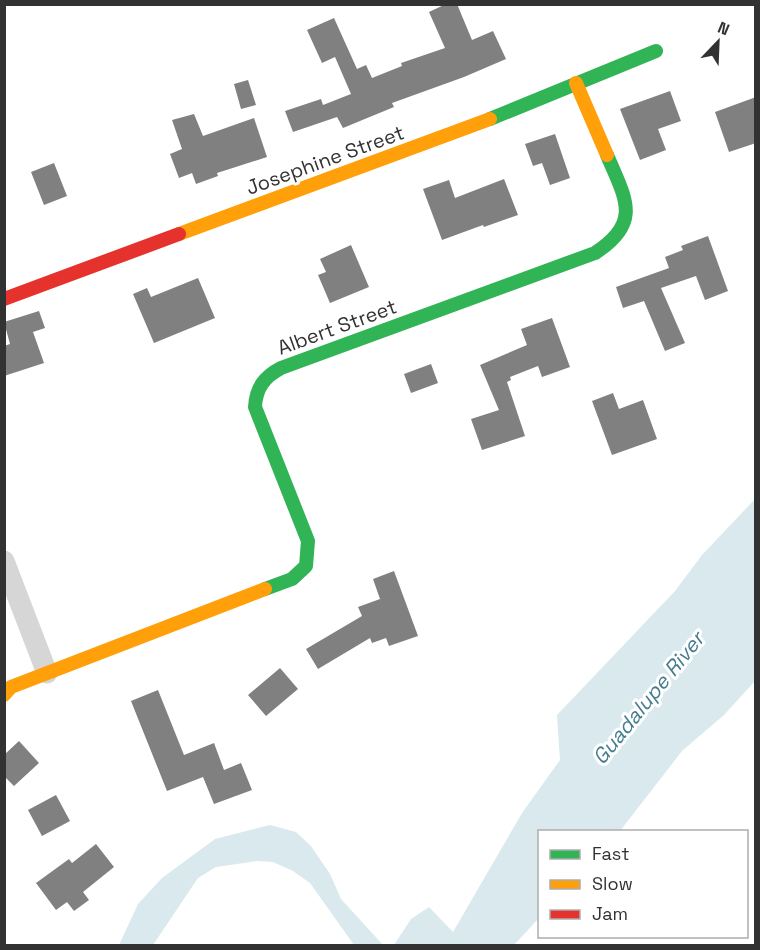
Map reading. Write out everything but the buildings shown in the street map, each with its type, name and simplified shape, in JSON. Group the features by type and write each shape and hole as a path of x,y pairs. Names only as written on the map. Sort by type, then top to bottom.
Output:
{"street":[{"name":"Josephine Street","path":"4,298 477,124 656,51"},
{"name":"Albert Street","path":"47,673 292,579 302,572 306,566 308,541 255,406 255,395 262,380 281,368 595,253 619,236 626,218 623,193 576,83"},
{"path":"4,561 47,673 7,691"}],"water":[{"name":"Guadalupe River","path":"755,499 755,681 724,715 682,751 621,830 538,830 538,919 514,945 394,945 411,919 429,907 453,932 522,813 560,760 557,715 675,591 702,555"},
{"path":"270,825 296,832 311,846 330,874 341,899 383,945 354,945 310,883 293,871 273,862 257,861 216,867 198,878 153,945 119,945 138,904 162,878 215,839"}],"traffic: fast":[{"path":"490,119 656,51"},
{"path":"265,589 292,579 306,566 308,541 255,407 257,394 262,384 281,368 595,253 610,242 620,231 625,220 624,197 607,155"}],"traffic: slow":[{"path":"576,83 607,155"},
{"path":"179,234 490,119"},
{"path":"4,695 11,687 265,589"}],"traffic: jam":[{"path":"4,299 179,234"}]}
